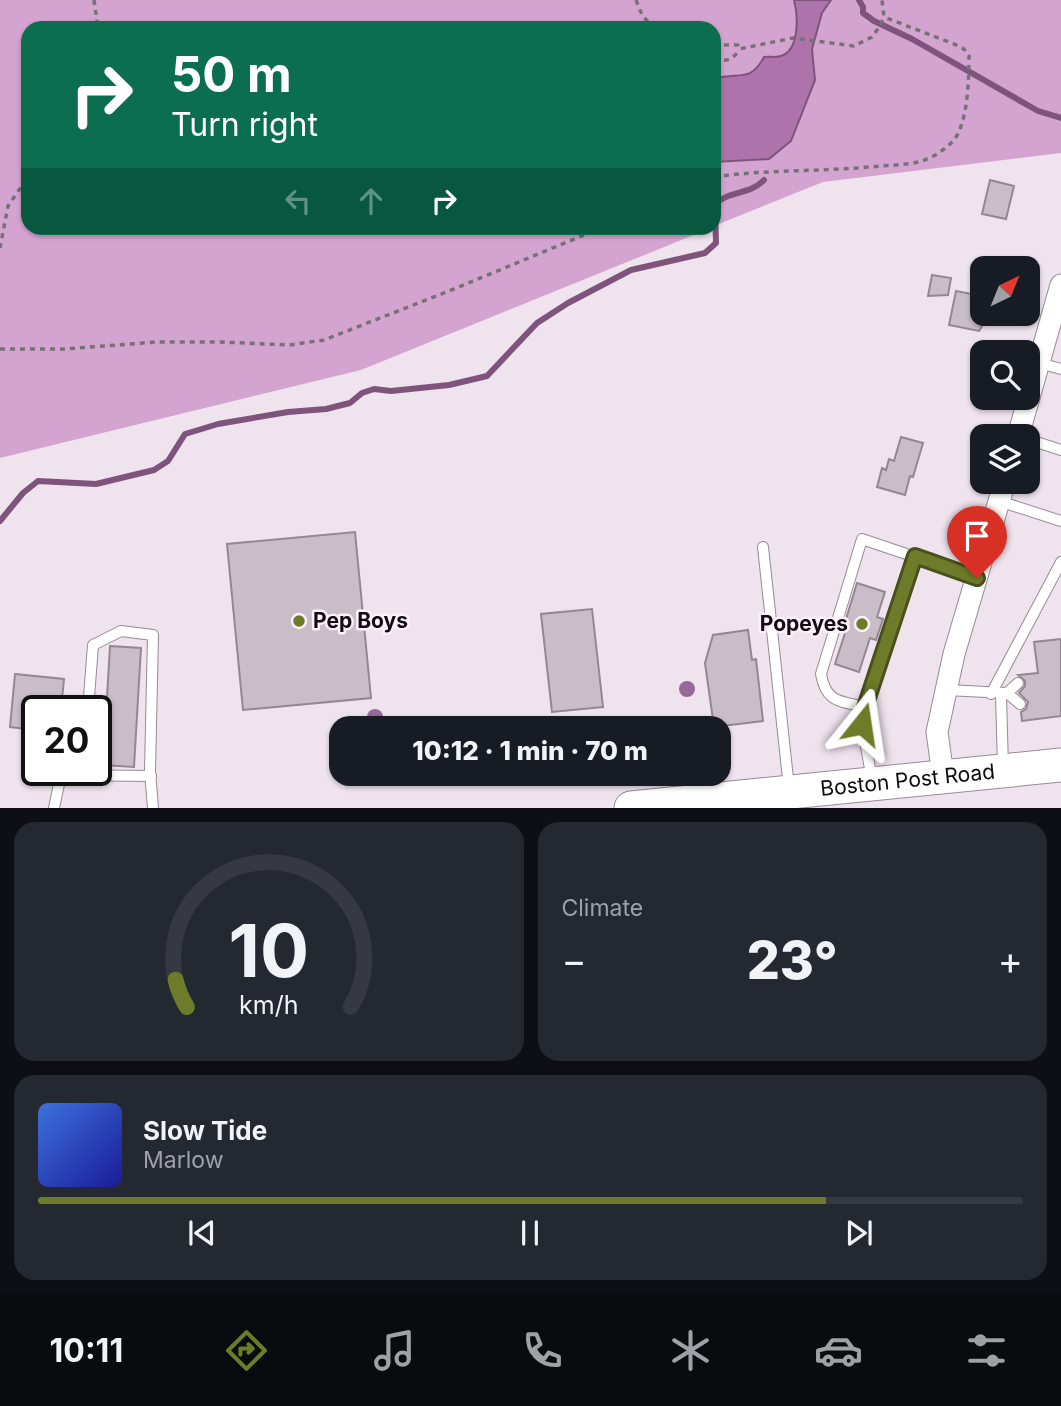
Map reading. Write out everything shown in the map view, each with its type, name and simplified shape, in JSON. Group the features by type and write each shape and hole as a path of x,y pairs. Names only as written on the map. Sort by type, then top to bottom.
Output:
{"main road":[{"name":"Boston Post Road","path":"631,807 1061,765"}],"street":[{"path":"1040,359 1061,285"},
{"path":"943,775 937,732 954,654 1001,494"}],"lane":[{"path":"1040,363 1061,369"},
{"path":"1040,443 1061,450"},
{"path":"1008,494 1061,521"},
{"path":"865,707 834,699 824,689 821,674 862,539 977,578"},
{"path":"763,547 790,791"},
{"path":"873,783 862,724 865,707 915,556"},
{"path":"1004,770 1000,694 1061,562"},
{"path":"89,695 93,645 121,631 153,635 153,807"},
{"path":"1000,694 1018,683"},
{"path":"946,690 1000,694 1020,704"},
{"path":"112,774 151,776"},
{"path":"54,807 58,786"}],"path":[{"path":"94,0 97,21"},
{"path":"636,0 647,21"},
{"path":"739,49 793,38 854,47 872,37 880,26 884,17 882,0"},
{"path":"721,176 755,172 822,171 918,162 934,157 953,141 959,131 969,56 964,49 884,17"},
{"path":"721,44 737,45 739,49"},
{"path":"721,60 728,61 736,57 739,49"},
{"path":"0,248 8,206 21,187"},
{"path":"0,349 77,348 156,342 289,345 324,340 584,235"}],"shaded area":[{"path":"0,0 1061,0 1061,153 823,182 721,223 721,21 21,21 21,235 694,235 361,370 0,458"},
{"path":"794,0 831,0 822,13 812,49 815,80 791,141 769,159 721,162 721,77 748,74 754,71 764,57 779,57 787,52 795,40"}],"building":[{"path":"990,180 1014,186 1006,219 982,214"},
{"path":"932,275 951,278 948,295 928,296"},
{"path":"956,291 970,294 970,326 982,326 979,331 949,325"},
{"path":"901,437 923,443 905,495 877,487 882,468 886,470 889,459 894,461"},
{"name":"Pep Boys","path":"355,532 371,698 243,710 227,544"},
{"name":"Popeyes","path":"857,583 885,592 877,617 883,619 876,640 870,638 859,672 835,664"},
{"path":"592,609 603,707 552,712 541,614"},
{"path":"748,630 752,660 756,659 763,721 731,725 731,716 712,716 705,663 713,635"},
{"path":"1061,639 1061,716 1022,721 1021,712 1026,709 1028,702 1019,693 1025,686 1025,681 1018,675 1038,673 1034,642"},
{"path":"110,646 141,648 134,767 112,766 112,695 107,695"},
{"path":"15,674 64,679 62,695 21,695 21,728 10,727"}],"waterway":[{"path":"859,0 863,13 874,21 912,39 1038,111 1061,118"},
{"path":"721,200 752,188 764,180"},
{"path":"0,521 23,493 38,481 96,484 154,470 168,461 185,434 218,424 288,412 326,409 350,403 362,393 374,389 391,391 449,385 487,376 537,323 568,303 631,270 705,253 716,243 716,235"}],"place":[{"name":"Pep Boys","path":"299,621"},
{"name":"Popeyes","path":"862,624"}],"route":[{"path":"862,724 865,707 915,556 977,578"}]}
